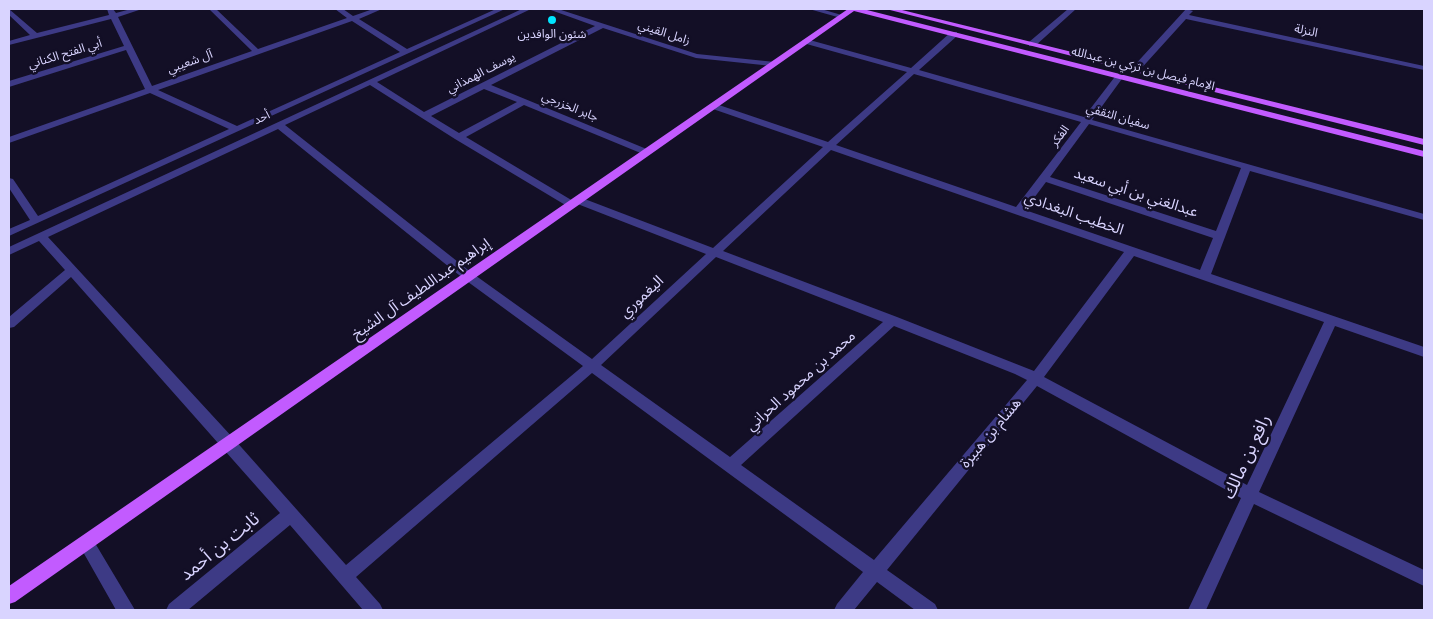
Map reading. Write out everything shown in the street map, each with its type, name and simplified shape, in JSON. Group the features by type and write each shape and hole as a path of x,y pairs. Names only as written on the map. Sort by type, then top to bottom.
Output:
{"main road":[{"name":"الإمام فيصل بن تركي بن عبدالله","path":"890,9 1424,142"},
{"name":"الإمام فيصل بن تركي بن عبدالله","path":"849,11 954,34 1424,154"},
{"name":"إبراهيم عبداللطيف آل الشيخ","path":"9,596 849,11"}],"street":[{"path":"9,43 112,12 139,9"},
{"path":"212,9 258,52"},
{"path":"338,9 406,52"},
{"name":"آل شعيبي","path":"9,140 379,9"},
{"name":"أحد","path":"9,233 501,9"},
{"name":"أحد","path":"9,251 526,9"},
{"name":"زامل القيني","path":"551,9 696,56 772,64"},
{"path":"813,9 849,11"},
{"path":"1032,44 1072,9"},
{"path":"9,10 35,36"},
{"path":"1135,70 1187,11"},
{"name":"النزلة","path":"1187,11 1424,68"},
{"path":"112,12 150,90 236,129"},
{"path":"472,22 487,27"},
{"name":"يوسف الهمذاني","path":"424,116 603,25"},
{"name":"اليغموري","path":"345,576 592,366 954,34"},
{"name":"سفيان الثقفي","path":"806,41 1424,217"},
{"name":"أبي الفتح الكناني","path":"9,84 129,47"},
{"name":"الفكر","path":"1019,211 1120,76"},
{"path":"371,82 458,137 574,202 716,251 1020,370 1250,495 1424,578"},
{"name":"جابر الخزرجي","path":"484,86 646,152"},
{"path":"458,137 524,102"},
{"name":"الخطيب البغدادي","path":"713,106 831,145 1424,352"},
{"path":"279,124 468,276 929,610"},
{"path":"1204,276 1246,167"},
{"name":"عبدالغني بن أبي سعيد","path":"1044,178 1219,236"},
{"path":"9,181 36,221"},
{"path":"41,236 73,269 229,443 374,610"},
{"name":"هشام بن هبيرة","path":"843,610 1036,378 1132,250"},
{"path":"9,324 73,269"},
{"name":"محمد بن محمود الحراني","path":"730,466 893,320"},
{"name":"رافع بن مالك","path":"1197,610 1331,320"},
{"name":"ثابت بن أحمد","path":"175,610 291,514"},
{"path":"86,543 126,610"}],"place":[{"name":"شئون الوافدين","path":"552,20"}]}
